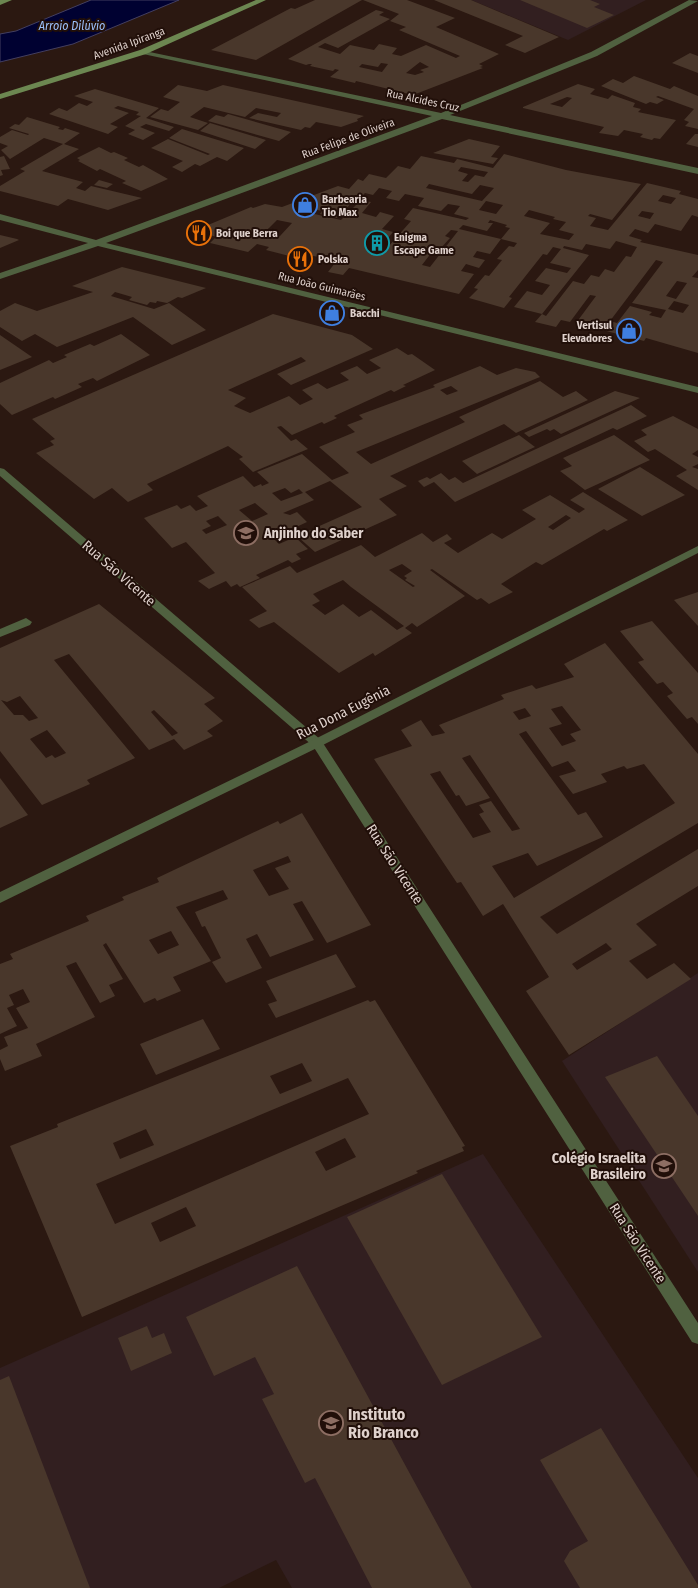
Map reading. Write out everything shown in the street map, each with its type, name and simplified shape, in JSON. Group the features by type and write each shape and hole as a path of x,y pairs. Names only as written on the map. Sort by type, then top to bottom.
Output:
{"main road":[{"path":"0,3 8,0"},
{"name":"Avenida Ipiranga","path":"0,97 144,52 262,0"}],"street":[{"name":"Rua Felipe de Oliveira","path":"0,276 96,243 444,115 594,54 695,0"},
{"name":"Rua Alcides Cruz","path":"144,52 698,171"},
{"name":"Rua João Guimarães","path":"0,217 96,243 698,390"},
{"name":"Rua São Vicente","path":"0,471 317,743 698,1337"},
{"name":"Rua Dona Eugênia","path":"0,898 317,743 698,549"},
{"path":"0,633 26,622"}],"shaded area":[{"path":"471,0 646,0 568,40"},
{"name":"Colégio Israelita Brasileiro","path":"698,973 698,1272 562,1061"},
{"name":"Instituto Rio Branco","path":"483,1154 698,1478 698,1588 292,1588 276,1560 219,1588 0,1588 0,1368"}],"water":[{"name":"Arroio Dilúvio","path":"91,0 179,0 73,44 0,62 0,34 16,31"}],"building":[{"path":"315,0 362,0 256,60 211,50 291,8 295,9"},
{"path":"363,0 407,0 455,18 436,27 499,54 479,64 483,68 413,95 356,81 355,83 330,77 339,70 335,69 333,71 288,59 376,10 384,12 379,15 390,19 338,48 325,43 318,47 340,54 350,45 374,50 379,44 397,48 392,54 401,56 426,45 456,58 460,56 399,30 406,27 390,21 399,14","holes":["420,62 429,67 420,70 424,72 415,75 406,73","381,63 388,64 382,72 359,67 362,64 378,67"]},
{"path":"434,0 471,0 559,37 525,53 505,45 523,36"},
{"path":"520,0 590,0 600,4 594,7 614,15 587,28"},
{"path":"690,53 698,56 698,73 672,63"},
{"path":"634,76 670,89 674,86 698,96 698,129 685,126 689,122 684,120 694,109 658,96 656,97 664,100 657,104 650,102 646,104 601,86 613,79 623,83"},
{"path":"578,84 595,89 590,94 608,99 612,95 635,103 633,107 641,109 638,112 676,120 660,139 654,138 652,140 640,137 643,134 624,130 618,136 599,133 604,127 523,107","holes":["567,97 572,98 562,107 550,104"]},
{"path":"178,85 207,91 223,85 364,116 357,119 358,121 341,127 316,122 310,128 305,127 301,130 249,118 258,113 277,117 281,113 256,108 245,117 204,107 190,117 208,123 198,130 150,117 161,109 168,111 180,102 163,97"},
{"path":"95,89 159,108 146,118 174,127 169,131 146,124 140,127 155,133 143,140 128,134 135,130 125,126 141,116 136,115 139,112 118,106 114,108 129,113 110,124 118,127 108,134 49,114 59,108 67,111 79,103 87,106 93,102 74,96"},
{"path":"228,114 291,132 279,141 208,121 216,115 224,117"},
{"path":"27,117 60,127 58,129 63,130 65,128 80,133 64,144 79,149 42,171 83,182 76,188 85,191 91,186 142,198 108,210 68,199 58,206 0,191 0,186 25,171 20,169 63,144 44,138 10,159 1,150 8,146 0,143 0,137 12,130 28,135 9,128 15,124 19,125"},
{"path":"210,123 266,140 255,149 200,131"},
{"path":"182,129 244,148 227,161 217,157 200,166 195,164 182,172 172,167 183,161 151,148 168,139 208,155 210,154 169,138"},
{"path":"695,134 698,134 698,147 686,144"},
{"path":"469,139 500,146 491,157 498,158 493,164 433,153"},
{"path":"99,147 128,158 124,160 139,167 143,165 168,179 141,191 122,183 126,181 100,169 97,171 78,161 80,160 77,158"},
{"path":"504,154 566,170 641,184 612,220 590,214 588,216 596,218 590,226 608,230 647,183 681,191 679,194 698,199 698,217 692,215 681,231 655,224 648,233 635,229 629,236 642,240 640,242 698,255 698,270 692,277 698,278 698,353 646,338 644,341 576,323 596,296 590,295 570,322 561,320 556,327 535,322 542,314 514,307 527,291 542,295 550,285 535,281 546,268 567,273 571,268 550,263 561,249 553,247 547,255 543,254 509,297 512,298 504,308 469,298 478,289 474,288 485,275 489,276 502,260 497,259 509,246 514,247 517,243 501,239 490,254 477,251 473,257 485,260 479,268 466,264 461,271 474,274 459,294 349,268 343,275 328,272 335,263 321,260 323,258 309,255 305,260 266,250 269,247 257,244 248,252 210,243 216,237 196,230 251,207 265,204 282,207 338,186 349,189 358,179 363,181 369,174 386,178 398,166 410,169 421,156 454,163 457,159 493,168","holes":["461,167 488,172 484,177 475,175 468,182 462,181 468,174 458,171","429,184 472,194 480,185 494,188 482,201 426,188","379,188 392,191 386,198 399,201 405,194 424,198 418,206 441,211 448,204 460,206 454,214 469,218 466,220 413,208 404,219 411,221 381,255 375,254 393,232 382,229 394,216 380,212 376,217 362,213 371,202 361,200 341,220 310,213 313,209 322,211 320,214 337,218 340,215 336,215 342,209 345,210 351,203 349,203 352,198 358,200 365,193 373,195","663,195 676,198 671,204 658,201","486,201 503,205 496,214 479,210","529,210 566,222 559,230 574,234 569,240 540,234 550,223 524,216","642,211 654,213 650,219 638,216","277,220 292,223 280,236 265,232","490,220 507,225 505,227 510,228 501,239 459,229 463,225 487,231 493,223 488,223","451,230 458,231 430,267 422,265 435,248 440,249 450,238 445,236","616,241 637,247 631,257 626,256 614,272 605,269 599,277 591,275 584,284 573,281 546,316 542,314 589,255 563,248 564,246 582,250 586,244 610,249","656,260 663,262 632,303 666,310 661,318 649,315 652,312 630,306 617,323 610,321","677,281 687,283 676,299 666,296","674,301 689,305 683,313 668,309"]},
{"path":"4,156 10,169 1,170 3,175 0,176 0,157"},
{"path":"99,180 113,184 107,188 94,185"},
{"path":"0,235 17,239 19,240 0,248"},
{"path":"122,267 206,288 182,298 178,297 167,303 157,301 156,303 150,302 147,305 129,300 132,297 115,292 111,296 154,309 169,303 206,330 172,345 133,317 57,347 35,334 22,341 0,327 0,311 15,303 37,311 93,292 72,286"},
{"path":"273,314 352,335 373,349 291,385 277,374 306,361 301,357 228,390 246,398 234,406 250,413 289,396 300,405 313,399 302,390 318,383 327,389 349,380 340,373 357,366 367,374 381,368 369,360 397,348 408,355 412,354 435,370 403,385 406,386 394,392 391,390 334,416 337,418 324,424 322,422 292,435 281,426 277,427 291,441 296,439 308,449 253,472 239,459 243,457 228,446 147,484 153,490 128,502 112,488 94,499 36,453 54,445 50,441 55,439 32,419"},
{"path":"121,334 150,355 97,381 93,378 78,384 82,387 12,415 0,404 0,383 49,360 53,363 67,357 64,355 90,344 94,346"},
{"path":"0,335 32,357 0,370"},
{"path":"480,366 497,375 516,368 535,372 540,377 356,452 371,464 465,422 459,417 540,381 563,397 576,391 588,400 516,433 504,424 390,476 407,486 379,499 397,515 315,552 297,536 362,507 330,481 305,492 314,500 283,513 290,515 297,512 307,522 273,538 279,544 295,537 308,549 296,554 301,559 292,563 288,560 256,575 260,578 240,587 237,584 231,587 226,581 209,589 198,581 215,573 186,542 172,548 144,518 177,505 181,509 190,505 196,511 208,506 197,496 243,476 254,487 261,484 262,486 269,483 257,472 302,454 332,480 349,473 319,447 355,432 347,425 363,419 359,415 435,387 433,385","holes":["451,386 458,391 447,395 440,390","285,488 291,493 299,489 303,493 281,501 272,493","255,503 268,514 252,521 239,510","218,516 227,525 206,534 202,530 211,526 206,521"]},
{"path":"615,391 640,398 561,434 554,429 550,431 547,429 529,437 524,433"},
{"path":"631,405 647,416 617,430 613,428 455,502 434,482 424,487 418,481 427,477 430,479 441,473 449,480 455,477 463,483"},
{"path":"673,416 698,429 698,450 692,454 698,457 698,464 692,467 698,469 698,490 676,476 687,470 655,449 648,452 634,441 647,435 641,430"},
{"path":"519,435 535,447 477,474 462,461"},
{"path":"614,435 650,460 585,490 560,471 572,466 563,458"},
{"path":"640,467 685,495 642,516 598,489"},
{"path":"583,492 628,520 607,531 604,529 542,565 536,562 501,584 513,592 489,604 481,598 477,600 432,569 430,570 465,596 417,627 412,623 405,628 412,633 375,656 373,653 339,673 274,622 259,628 249,620 267,611 242,587 290,566 297,573 361,545 375,557 422,533 433,542 447,534 452,539 444,543 458,553 492,533 502,539 536,519 522,510 550,495 579,513 585,509 570,500","holes":["566,515 571,518 553,530 548,527","402,564 412,571 404,576 407,578 405,580 415,586 413,587 389,570","343,580 404,626 397,630 371,610 359,617 343,604 325,615 312,605 320,601 313,594"]},
{"path":"698,592 698,626 674,600"},
{"path":"99,604 215,698 204,704 223,721 207,731 213,736 184,750 174,739 149,750 69,654 54,660 135,758 87,780 90,784 42,805 0,751 0,648","holes":["20,696 38,718 29,721 23,715 14,715 1,700 7,702","154,710 178,733 172,736 151,712","47,730 66,753 55,758 52,755 46,758 30,739"]},
{"path":"652,621 698,673 698,724 692,717 687,719 667,696 673,693 663,682 657,684 638,662 644,660 620,631"},
{"path":"605,643 698,754 698,823 540,917 557,934 698,849 698,886 636,924 657,945 629,961 647,979 674,963 691,979 569,1055 526,991 549,977 503,904 483,916 461,882 457,883 374,759 412,746 401,730 421,720 432,736 445,733 439,725 504,699 501,695 532,685 536,689 574,677 564,664","holes":["562,706 581,730 570,734 576,741 562,746 549,728 562,724 551,709","525,708 531,716 519,720 513,712","526,731 552,767 568,761 576,771 559,776 573,794 607,782 601,774 624,766 627,769 644,764 675,803 514,898 492,866 528,853 537,866 603,837 586,812 578,815 519,734","470,755 520,829 512,831 491,801 479,805 484,812 479,814 491,832 473,838 430,774 440,771 456,796 459,795 466,806 490,798 462,758","606,943 612,949 577,970 572,964"]},
{"path":"0,778 28,815 0,828"},
{"path":"302,813 371,925 327,943 302,901 293,904 314,940 270,957 257,934 246,939 262,968 226,983 212,962 221,958 205,926 202,927 195,912 228,899 223,890 176,907 211,961 173,977 181,991 157,1001 155,998 144,1003 106,943 103,945 123,979 109,985 115,996 100,1003 76,962 66,966 95,1017 36,1044 42,1056 5,1071 0,1059 0,1050 8,1046 4,1037 28,1028 16,1008 30,1002 23,989 9,995 14,1005 7,1008 17,1026 0,1034 0,964 13,959 10,954 89,921 86,916 124,900 122,897 159,882 157,878 278,821 280,824","holes":["288,856 291,862 275,868 289,889 269,896 253,870","171,931 179,945 158,954 149,940"]},
{"path":"336,954 356,987 276,1018 268,1004 277,1001 266,981"},
{"path":"368,1000 370,1002 375,1000 465,1146 462,1147 464,1151 416,1171 418,1173 82,1317 10,1146 58,1127 57,1124","holes":["302,1063 312,1081 280,1094 270,1076","348,1078 369,1114 115,1224 96,1184","146,1129 154,1145 120,1159 113,1143","345,1138 356,1157 326,1171 315,1152","186,1207 196,1226 160,1242 151,1223"]},
{"path":"203,1019 220,1049 156,1075 140,1044"},
{"path":"657,1056 698,1116 698,1216 605,1077"},
{"path":"442,1174 542,1337 442,1385 347,1217"},
{"path":"297,1266 472,1588 372,1588 315,1478 305,1483 262,1399 274,1394 255,1357 214,1376 186,1317"},
{"path":"147,1326 152,1338 164,1333 172,1353 131,1371 118,1338"},
{"path":"9,1376 90,1588 0,1588 0,1380"},
{"path":"601,1428 698,1585 698,1588 580,1588 564,1561 570,1551 588,1541 540,1460"}],"place":[{"name":"Barbearia Tio Max","path":"305,205"},
{"name":"Boi que Berra","path":"199,233"},
{"name":"Enigma Escape Game","path":"377,243"},
{"name":"Polska","path":"300,259"},
{"name":"Bacchi","path":"332,313"},
{"name":"Vertisul Elevadores","path":"629,331"},
{"name":"Anjinho do Saber","path":"246,533"},
{"name":"Colégio Israelita Brasileiro","path":"664,1166"},
{"name":"Instituto Rio Branco","path":"331,1423"}]}
